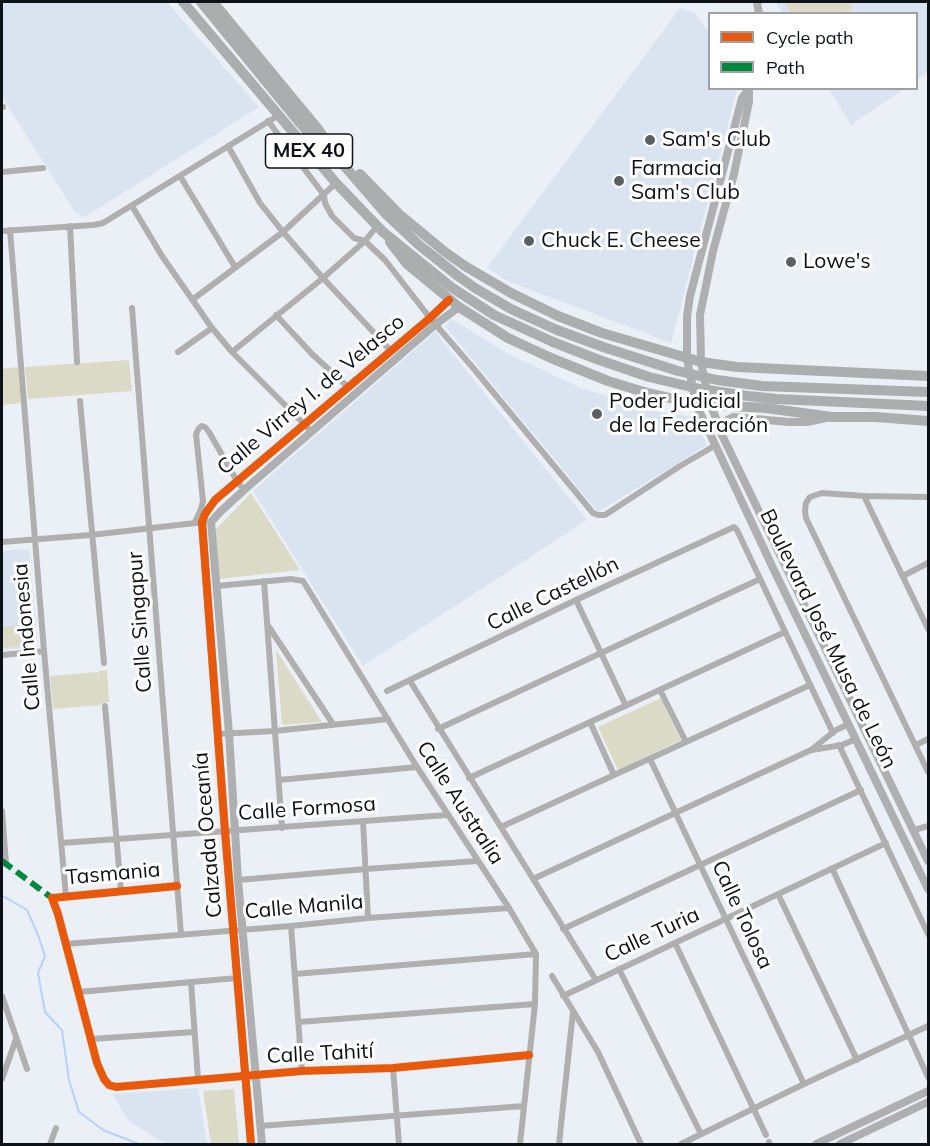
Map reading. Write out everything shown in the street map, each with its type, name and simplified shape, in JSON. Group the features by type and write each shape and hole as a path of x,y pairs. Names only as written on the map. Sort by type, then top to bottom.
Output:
{"highway":[{"name":"MEX 40","path":"183,2 336,183 380,229 451,287 487,310 521,328 599,360 649,376 700,388 777,399 928,406"},
{"path":"201,2 360,192 385,213"},
{"name":"MEX 40","path":"213,2 318,129 341,162 385,213 419,245 458,276 494,300 529,318 606,348 678,371 717,380 762,386 928,392"},
{"path":"318,129 399,214 445,252 511,292 602,333 687,359 737,367 928,376"},
{"path":"380,229 400,258 459,307 508,338 608,381 696,404 746,406 832,417 876,417 928,421"},
{"path":"644,392 656,386 667,371 669,360 667,352"},
{"path":"737,367 733,372 730,386 735,398 746,406"}],"street":[{"name":"Boulevard José Musa de León","path":"748,90 742,98 690,296 687,317 687,359 696,404 928,889"},
{"name":"Boulevard José Musa de León","path":"749,90 749,102 734,174 713,251 700,315 700,362 711,405 722,435 914,830 925,845 928,861"},
{"path":"2,231 103,223 279,115"},
{"path":"268,121 324,195 332,216 354,238 365,241 385,260 593,513 605,515 611,512 680,465 716,445"},
{"path":"228,146 260,203 282,232 322,279 391,351"},
{"path":"2,172 43,168"},
{"path":"180,176 236,267"},
{"path":"192,300 282,232 336,183"},
{"path":"132,206 162,256 212,328 232,352 312,432"},
{"path":"70,226 77,362"},
{"path":"232,352 380,229"},
{"name":"Calle Indonesia","path":"10,230 66,897"},
{"path":"695,274 705,265 713,251"},
{"name":"Calle Virrey I. de Velasco","path":"203,522 217,514 312,432 433,321 449,300"},
{"name":"Calle Virrey I. de Velasco","path":"203,522 205,514 212,505 237,481 348,387 391,351 433,321 459,307"},
{"name":"Calle Singapur","path":"132,308 181,934"},
{"path":"276,315 312,354 348,387"},
{"path":"178,352 212,328"},
{"path":"80,401 104,663"},
{"path":"722,435 726,422 733,417 789,422 807,422 832,417"},
{"name":"Calzada Oceanía","path":"237,481 209,432 205,427 199,428 196,434 218,734 238,880 237,978 251,1144"},
{"path":"237,481 244,490"},
{"path":"928,497 822,493 810,497 805,511 806,518 928,772"},
{"path":"864,496 928,629"},
{"path":"2,542 91,535 203,522"},
{"name":"Calzada Oceanía","path":"203,522 217,586 229,733 230,831 238,930 262,1144"},
{"name":"Calle Castellón","path":"387,691 734,527 760,579"},
{"path":"903,576 928,563"},
{"name":"Calle Australia","path":"217,586 291,579 303,581 417,767 536,954"},
{"path":"438,729 760,579 833,733"},
{"path":"264,581 282,828"},
{"path":"576,600 626,705"},
{"path":"269,626 333,724"},
{"path":"469,778 785,632"},
{"path":"2,655 44,651"},
{"path":"410,681 596,980"},
{"path":"501,827 810,686"},
{"path":"660,690 686,742"},
{"path":"105,706 122,891"},
{"path":"218,734 388,719"},
{"path":"590,722 614,775"},
{"path":"533,879 811,750 849,724 860,731 880,759"},
{"path":"811,750 856,739"},
{"path":"916,746 928,739"},
{"path":"839,745 928,934"},
{"name":"Calle Tolosa","path":"650,759 804,1084"},
{"path":"279,780 417,767"},
{"path":"563,929 861,790"},
{"path":"2,811 6,864"},
{"name":"Calle Formosa","path":"62,843 447,815"},
{"path":"363,821 368,918"},
{"path":"914,830 928,826"},
{"name":"Calle Turia","path":"563,996 886,843"},
{"path":"238,880 477,861"},
{"path":"832,868 928,1077"},
{"name":"Tasmania","path":"66,944 52,898 177,886"},
{"path":"778,894 856,1060"},
{"name":"Calle Manila","path":"66,944 508,908"},
{"path":"291,926 302,1071"},
{"path":"675,943 766,1135"},
{"path":"66,944 91,1039 194,1032"},
{"path":"295,974 536,954 535,1004 520,1144"},
{"path":"619,969 701,1134"},
{"path":"552,976 598,1052 641,1144"},
{"path":"79,992 237,978"},
{"path":"190,982 198,1079"},
{"path":"2,996 27,1069"},
{"path":"298,1023 535,1004"},
{"path":"559,1144 573,1012"},
{"path":"681,1144 928,1026"},
{"path":"2,1079 16,1038"},
{"name":"Calle Tahití","path":"91,1039 104,1080 112,1086 302,1071 393,1068 529,1055"},
{"path":"393,1068 399,1144"},
{"path":"816,1144 928,1091"},
{"path":"840,1144 928,1102"},
{"path":"260,1126 524,1106"},
{"path":"51,1144 57,1128"}],"shaded area":[{"path":"2,2 167,2 259,107 85,217 75,212 2,97"},
{"path":"775,2 928,2 928,71 918,79 918,12 782,12"},
{"path":"680,8 695,13 708,32 708,90 737,90 671,343 510,282 487,268"},
{"path":"830,90 903,90 851,125"},
{"name":"Poder Judicial de la Federación","path":"452,319 508,354 581,388 660,412 693,417 707,445 598,512 445,326"},
{"path":"435,332 587,520 363,666 253,491"},
{"path":"29,549 38,647 2,650 2,551"},
{"path":"198,1088 207,1144 167,1144 161,1141 129,1121 112,1094"}],"green space":[{"path":"784,2 849,2 853,8 846,12 790,12"},
{"path":"129,360 132,391 28,399 25,367"},
{"path":"18,367 21,403 2,405 2,369"},
{"path":"251,493 300,570 219,579 214,531"},
{"path":"33,624 35,645 2,648 2,627"},
{"path":"276,650 322,722 282,725"},
{"path":"107,670 109,702 101,703 101,705 53,709 50,676 98,672 99,680 99,671"},
{"path":"661,698 681,740 618,770 598,727"},
{"path":"234,1089 239,1144 211,1144 203,1091"}],"waterway":[{"path":"2,896 27,910 38,935 45,956 38,973 45,1012 62,1030 69,1080 79,1112 103,1130 139,1144"}],"marked path":[{"path":"2,861 52,898"}],"cycle path":[{"path":"251,1144 202,522 215,500 449,300"},
{"path":"177,886 52,898 97,1063 109,1085 116,1087 302,1071 393,1068 529,1055"}],"place":[{"name":"Sam's Club","path":"650,140"},
{"name":"Farmacia Sam's Club","path":"619,181"},
{"name":"Chuck E. Cheese","path":"529,241"},
{"name":"Lowe's","path":"791,262"},
{"name":"Poder Judicial de la Federación","path":"597,414"}]}
